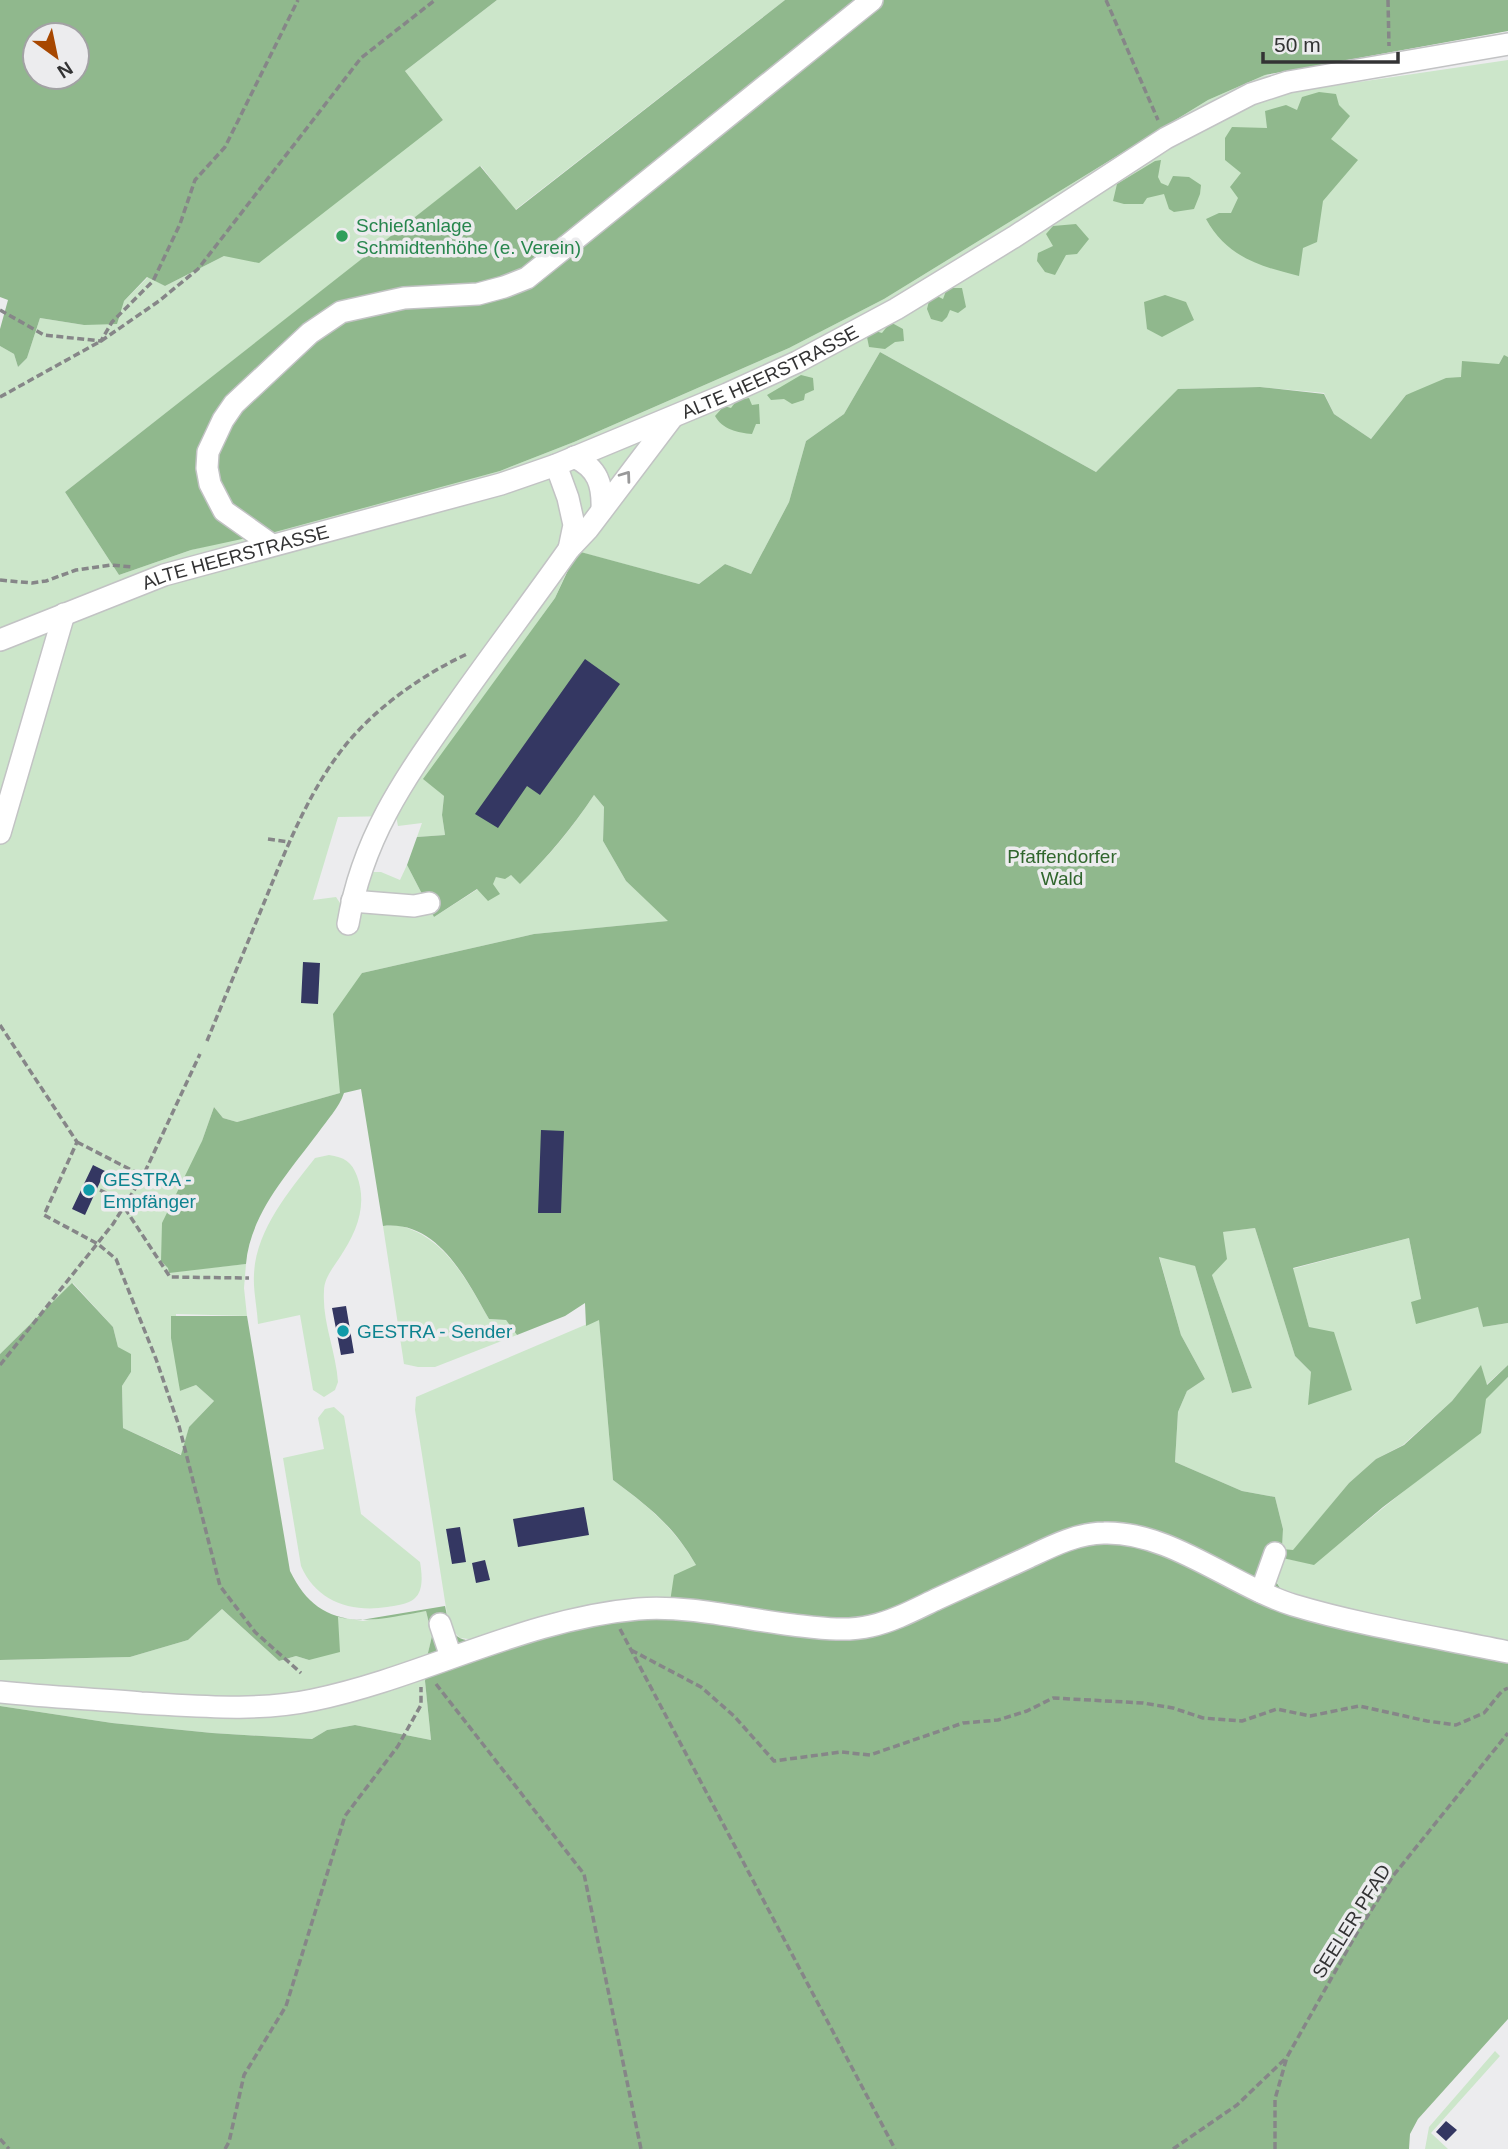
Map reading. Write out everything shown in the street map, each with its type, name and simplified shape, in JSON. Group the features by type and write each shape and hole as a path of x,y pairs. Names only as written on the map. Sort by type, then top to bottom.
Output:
{"street":[{"path":"272,545 224,511 210,484 206,468 208,452 223,419 234,404 310,332 341,312 404,298 478,294 527,278 872,0"},
{"name":"ALTE HEERSTRASSE","path":"0,640 164,575 501,484 674,416 797,362 886,314 1014,237 1166,138 1251,94 1288,82 1508,44"},
{"path":"348,924 364,861 382,816 414,765 569,549 674,416"},
{"path":"569,549 574,525 568,498 565,461 587,463 597,475 603,491 602,510"},
{"path":"0,833 9,765 64,614"},
{"path":"352,901 402,905 429,903"},
{"path":"0,1692 186,1706 249,1707 310,1701 581,1616 669,1607 829,1630 873,1626 1070,1539 1101,1533 1138,1537 1189,1554 1290,1604 1508,1652"},
{"path":"1261,1591 1275,1553"},
{"path":"440,1624 451,1657"}],"path":[{"path":"101,341 112,322 153,281 180,224 195,180 225,148 298,0"},
{"path":"0,397 101,341 159,301 198,269 361,58 435,0"},
{"path":"1106,0 1166,138"},
{"path":"1388,0 1389,65"},
{"path":"0,310 44,335 101,341"},
{"path":"0,580 32,583 76,570 111,565 135,567"},
{"path":"207,1041 289,842 326,771 371,718 401,694 457,659 476,650 499,645"},
{"path":"292,822 298,825"},
{"path":"268,839 289,842"},
{"path":"0,1025 77,1142 143,1176"},
{"path":"0,1365 98,1244 124,1207 143,1176 200,1054"},
{"path":"77,1142 44,1215 98,1244 116,1259 156,1359 179,1426 220,1587 255,1632 301,1673"},
{"path":"100,1190 116,1198 124,1207 170,1277 249,1278"},
{"path":"611,1612 895,2149"},
{"path":"631,1650 701,1686 734,1716 774,1761 841,1752 870,1755 963,1723 998,1720 1027,1712 1053,1698 1143,1703 1173,1708 1203,1718 1242,1721 1277,1709 1310,1716 1359,1706 1456,1725 1484,1713 1502,1691 1508,1688"},
{"path":"225,2149 244,2075 286,2006 345,1816 398,1746 421,1705 419,1668"},
{"path":"419,1668 433,1681 584,1874 641,2149"},
{"name":"SEELER PFAD","path":"1275,2149 1275,2099 1287,2057 1358,1931 1393,1876 1508,1733"},
{"path":"1173,2149 1237,2105 1287,2057"},
{"path":"0,2139 9,2149"}],"green space":[{"path":"0,0 497,0 405,71 443,120 259,263 224,256 165,286 147,277 124,301 117,324 84,325 40,318 27,358 18,367 14,354 0,346 0,329 8,300 0,297"},
{"path":"497,0 785,0 515,210 481,166 65,492 119,575 191,550 500,471 574,442 789,348 884,299 1208,100 1265,75 1325,87 1508,60 1508,357 1504,356 1499,364 1406,395 1371,439 1334,414 1324,393 1260,387 1179,389 1096,472 880,352 844,414 806,441 789,502 751,574 725,564 699,584 576,551 555,598 424,779 444,796 442,815 445,835 417,837 422,823 398,826 396,816 338,817 313,900 336,897 342,906 372,872 381,872 400,880 407,865 434,917 478,889 492,884 496,877 511,875 520,883 560,842 594,795 604,807 603,841 626,881 669,921 534,934 362,973 340,1093 237,1122 223,1118 214,1107 202,1141 169,1272 246,1264 244,1288 247,1316 176,1314 180,1391 196,1385 214,1401 189,1427 182,1455 123,1428 122,1386 131,1372 118,1347 113,1327 73,1283 0,1354 0,346 14,354 18,367 27,358 40,318 84,325 124,301 148,277 165,286 224,256 443,120 405,71"},
{"path":"785,0 1508,0 1508,31 1265,75 1208,100 884,299 789,348 574,442 500,471 275,532 191,550 119,575 65,492 480,166 516,210"},
{"path":"1319,92 1336,94 1339,105 1350,116 1331,139 1358,160 1323,201 1317,242 1303,248 1299,276 1245,258 1224,243 1206,219 1219,213 1231,213 1238,198 1230,187 1241,173 1225,160 1225,138 1232,127 1267,128 1265,111 1286,105 1297,110 1302,97"},
{"path":"1161,160 1158,177 1161,183 1168,186 1173,176 1189,177 1201,185 1194,209 1174,212 1169,209 1164,194 1147,198 1143,204 1113,201 1117,184"},
{"path":"1076,224 1089,239 1077,254 1066,255 1055,275 1045,272 1037,261 1038,253 1053,246 1046,234 1053,226"},
{"path":"962,288 966,307 958,313 950,310 942,322 931,319 927,309 929,301 937,296 943,299 946,291"},
{"path":"1165,295 1186,302 1194,320 1162,337 1147,329 1144,302"},
{"path":"892,323 903,329 904,341 895,342 885,349 869,347 867,337 875,331 882,333"},
{"name":"Pfaffendorfer Wald","path":"880,352 1096,472 1178,389 1260,387 1324,394 1334,414 1371,439 1406,395 1446,378 1461,377 1462,361 1499,364 1504,355 1508,357 1508,1323 1483,1327 1478,1307 1416,1324 1411,1302 1421,1299 1409,1238 1293,1268 1309,1327 1334,1332 1352,1390 1308,1405 1311,1372 1295,1356 1255,1228 1223,1232 1227,1259 1212,1275 1252,1388 1232,1393 1195,1266 1159,1257 1181,1335 1205,1379 1187,1391 1178,1412 1175,1462 1242,1491 1275,1497 1283,1529 1282,1549 1293,1550 1349,1483 1376,1459 1404,1445 1452,1401 1481,1365 1487,1385 1508,1365 1508,1377 1486,1399 1481,1433 1383,1507 1314,1565 1278,1557 1275,1580 1280,1588 1287,1592 1328,1605 1508,1643 1508,2019 1418,2119 1410,2134 1409,2149 0,2149 0,1706 112,1723 212,1733 312,1739 327,1730 355,1725 431,1740 425,1681 432,1636 426,1611 363,1620 445,1606 450,1627 456,1635 466,1640 475,1640 567,1610 611,1604 670,1602 674,1575 696,1565 659,1518 613,1480 599,1320 586,1326 585,1303 565,1316 517,1335 506,1320 489,1319 460,1270 435,1242 420,1232 383,1226 361,1089 344,1093 332,1114 273,1194 255,1228 246,1264 169,1273 161,1261 162,1223 202,1141 214,1107 223,1118 237,1122 340,1093 333,1014 362,973 534,934 668,921 626,881 603,841 604,807 594,795 559,842 520,884 511,875 505,879 496,877 493,884 500,894 488,901 477,889 434,917 407,865 417,837 445,835 442,815 444,796 423,779 555,598 577,551 699,584 725,564 751,574 789,502 806,441 844,414"},
{"path":"801,375 813,378 814,390 805,394 804,400 792,404 784,399 771,400 767,395"},
{"path":"749,398 752,405 759,404 760,424 756,424 752,434 731,430 715,416 724,406 731,408 737,400"},
{"path":"329,1155 343,1159 353,1167 360,1187 361,1208 346,1248 329,1273 324,1286 325,1314 338,1382 335,1390 324,1397 313,1390 300,1315 258,1324 254,1280 261,1242 276,1212 315,1158"},
{"path":"397,1225 414,1231 441,1249 472,1289 489,1319 506,1320 517,1335 435,1367 404,1364 383,1226"},
{"path":"1255,1228 1295,1356 1311,1372 1352,1390 1309,1327 1292,1269 1409,1238 1421,1299 1479,1307 1483,1327 1508,1323 1508,1365 1486,1385 1481,1366 1452,1401 1403,1445 1376,1459 1349,1483 1293,1551 1282,1549 1283,1529 1275,1497 1242,1491 1175,1462 1178,1412 1187,1391 1205,1379 1181,1335 1159,1256 1195,1266 1232,1393 1252,1388 1212,1275 1222,1232"},
{"path":"72,1283 113,1327 118,1347 131,1354 131,1372 122,1386 123,1428 181,1455 189,1427 214,1401 196,1385 180,1391 171,1338 171,1316 247,1316 290,1571 310,1600 327,1612 346,1618 338,1617 340,1652 309,1660 296,1656 279,1661 222,1609 188,1640 130,1657 0,1660 0,1354"},
{"path":"599,1319 613,1480 659,1518 696,1565 670,1602 587,1606 548,1614 477,1640 460,1638 449,1627 415,1410 416,1397"},
{"path":"1508,1377 1508,1643 1328,1605 1280,1588 1274,1576 1278,1557 1314,1564 1425,1474 1486,1398"},
{"path":"334,1407 344,1416 361,1514 420,1562 421,1587 417,1596 408,1602 394,1606 360,1608 336,1602 316,1588 301,1566 283,1458 324,1449 318,1418 325,1409"},
{"path":"222,1609 279,1661 296,1656 309,1660 337,1617 363,1621 426,1611 432,1636 425,1681 431,1740 355,1725 327,1730 312,1739 212,1733 112,1723 0,1706 0,1660 130,1657 188,1640"},
{"path":"1495,2051 1500,2056 1431,2133 1448,2149 1425,2149 1429,2127"}],"building":[{"path":"585,659 620,684 540,795 527,786 498,828 475,814"},
{"path":"303,962 320,963 318,1004 301,1003"},
{"path":"541,1130 564,1131 561,1213 538,1213"},
{"name":"GESTRA - Empfänger","path":"93,1165 105,1171 85,1215 72,1209"},
{"name":"GESTRA - Sender","path":"346,1306 354,1353 341,1355 332,1308"},
{"path":"584,1507 589,1535 518,1547 513,1519"},
{"path":"460,1527 466,1562 452,1564 446,1529"},
{"path":"485,1560 490,1580 476,1583 472,1563"},
{"path":"1446,2121 1457,2130 1446,2141 1436,2132"}],"place":[{"name":"Schießanlage Schmidtenhöhe (e. Verein)","path":"342,236"},
{"name":"GESTRA - Empfänger","path":"89,1190"},
{"name":"GESTRA - Sender","path":"343,1331"}]}
